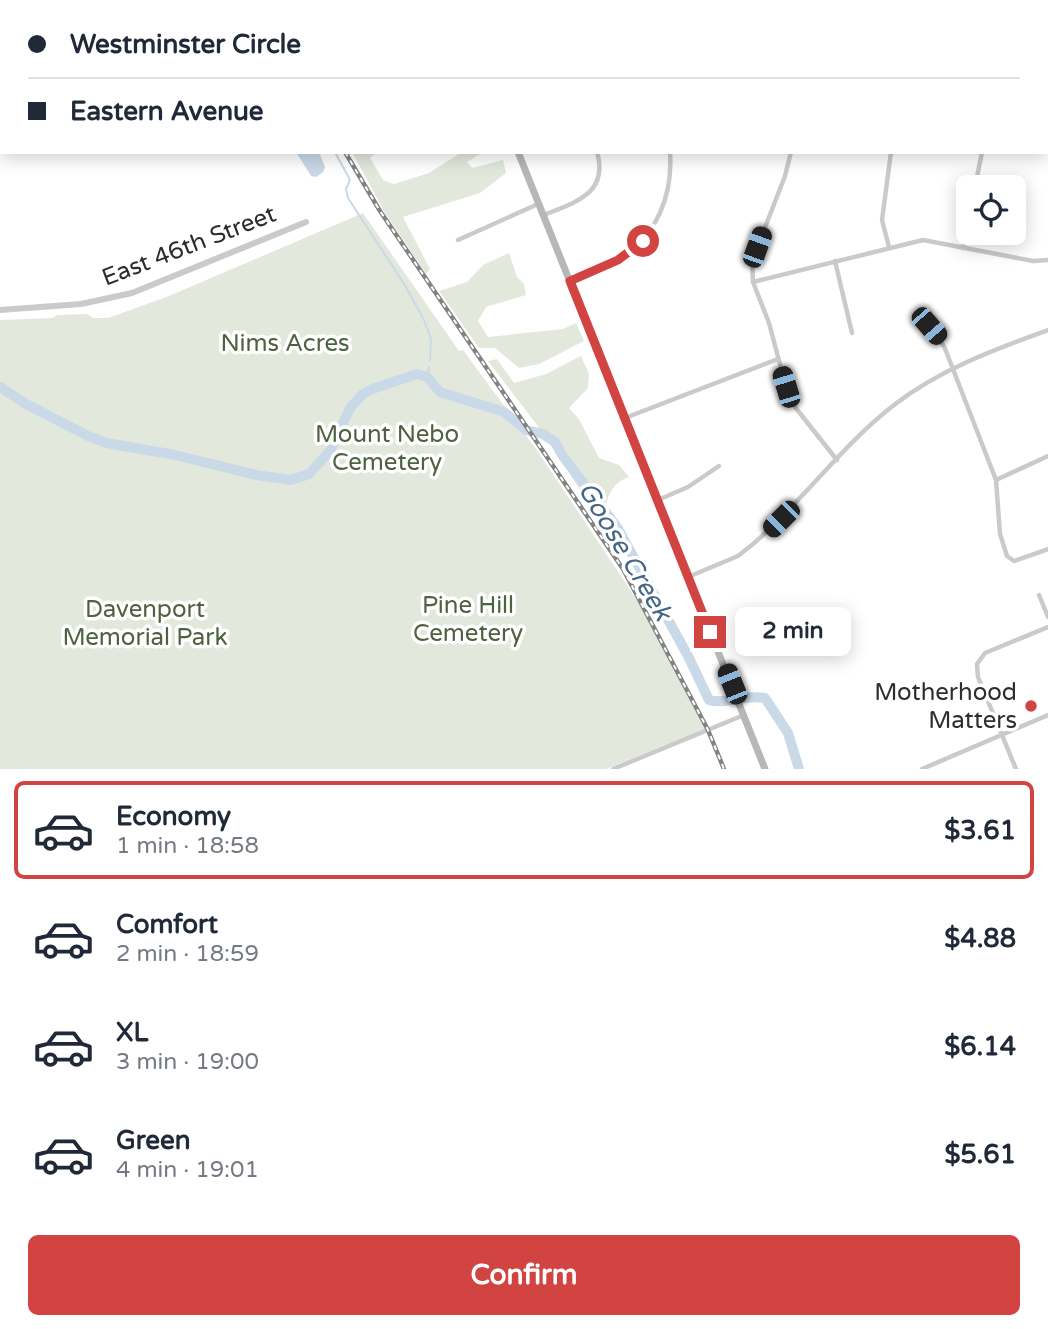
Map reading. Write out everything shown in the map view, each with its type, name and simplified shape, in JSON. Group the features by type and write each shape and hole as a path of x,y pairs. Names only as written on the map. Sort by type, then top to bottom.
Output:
{"main road":[{"path":"519,154 765,769"}],"street":[{"path":"544,215 590,193 599,173 597,154"},
{"path":"570,281 618,260 643,241 656,223 665,202 670,179 670,154"},
{"path":"790,154 785,176 751,261 753,282 769,323 786,387 795,407 837,460"},
{"path":"888,247 882,220 891,154"},
{"path":"977,175 982,154"},
{"path":"458,240 539,204"},
{"name":"East 46th Street","path":"0,310 80,304 132,293 306,222"},
{"path":"753,282 923,240 1033,261 1048,260"},
{"path":"835,261 852,333"},
{"path":"929,326 939,337 954,369 996,480 1000,534 1007,556 1011,560 1019,560 1048,548"},
{"path":"688,577 738,556 754,544 893,406 954,369 1048,330"},
{"path":"624,418 778,359"},
{"path":"996,480 1048,456"},
{"path":"657,500 688,486 719,466"},
{"path":"1039,595 1048,617"},
{"path":"1016,769 978,677 977,664 985,653 1048,627"},
{"path":"613,769 744,715"},
{"path":"922,769 1048,715"}],"green space":[{"path":"353,154 375,154 370,158 383,180 394,184 429,173 459,154 480,154 467,162 472,168 503,160 506,173 480,193 403,217 430,269 426,274 385,213"},
{"path":"363,213 459,351 463,350 536,449 623,579 646,615 705,729 606,769 0,769 0,320 88,314 93,318 108,318 169,296"},
{"path":"509,253 517,277 524,284 526,295 486,307 478,321 488,337 563,329 576,323 584,341 539,364 519,368 495,348 479,348 439,291 467,282 483,265"},
{"path":"581,356 589,374 588,388 569,408 579,419 599,458 619,465 629,477 612,490 602,523 540,429 488,361 497,359 514,383 546,374"}],"water":[{"path":"297,154 320,154 325,167 323,172 316,177 311,176"}],"waterway":[{"path":"336,154 350,180 346,189 348,198 406,287 424,320 431,339 430,360"},
{"path":"427,377 429,367"},
{"name":"Goose Creek","path":"0,387 26,404 107,443 291,480 309,474 330,451 350,408 363,394 417,374 427,377 440,392 504,412 526,430 543,434 555,442 617,527 688,656 709,700 765,698 788,733 799,769"}],"railway":[{"path":"346,154 380,211 623,569 708,730 724,769"}],"place":[{"name":"Motherhood Matters","path":"1031,706"}],"route":[{"path":"643,241 618,260 570,281 710,632"}],"park label":[{"name":"Nims Acres","path":"285,343"},
{"name":"Mount Nebo Cemetery","path":"387,448"},
{"name":"Pine Hill Cemetery","path":"468,619"},
{"name":"Davenport Memorial Park","path":"145,623"}]}
